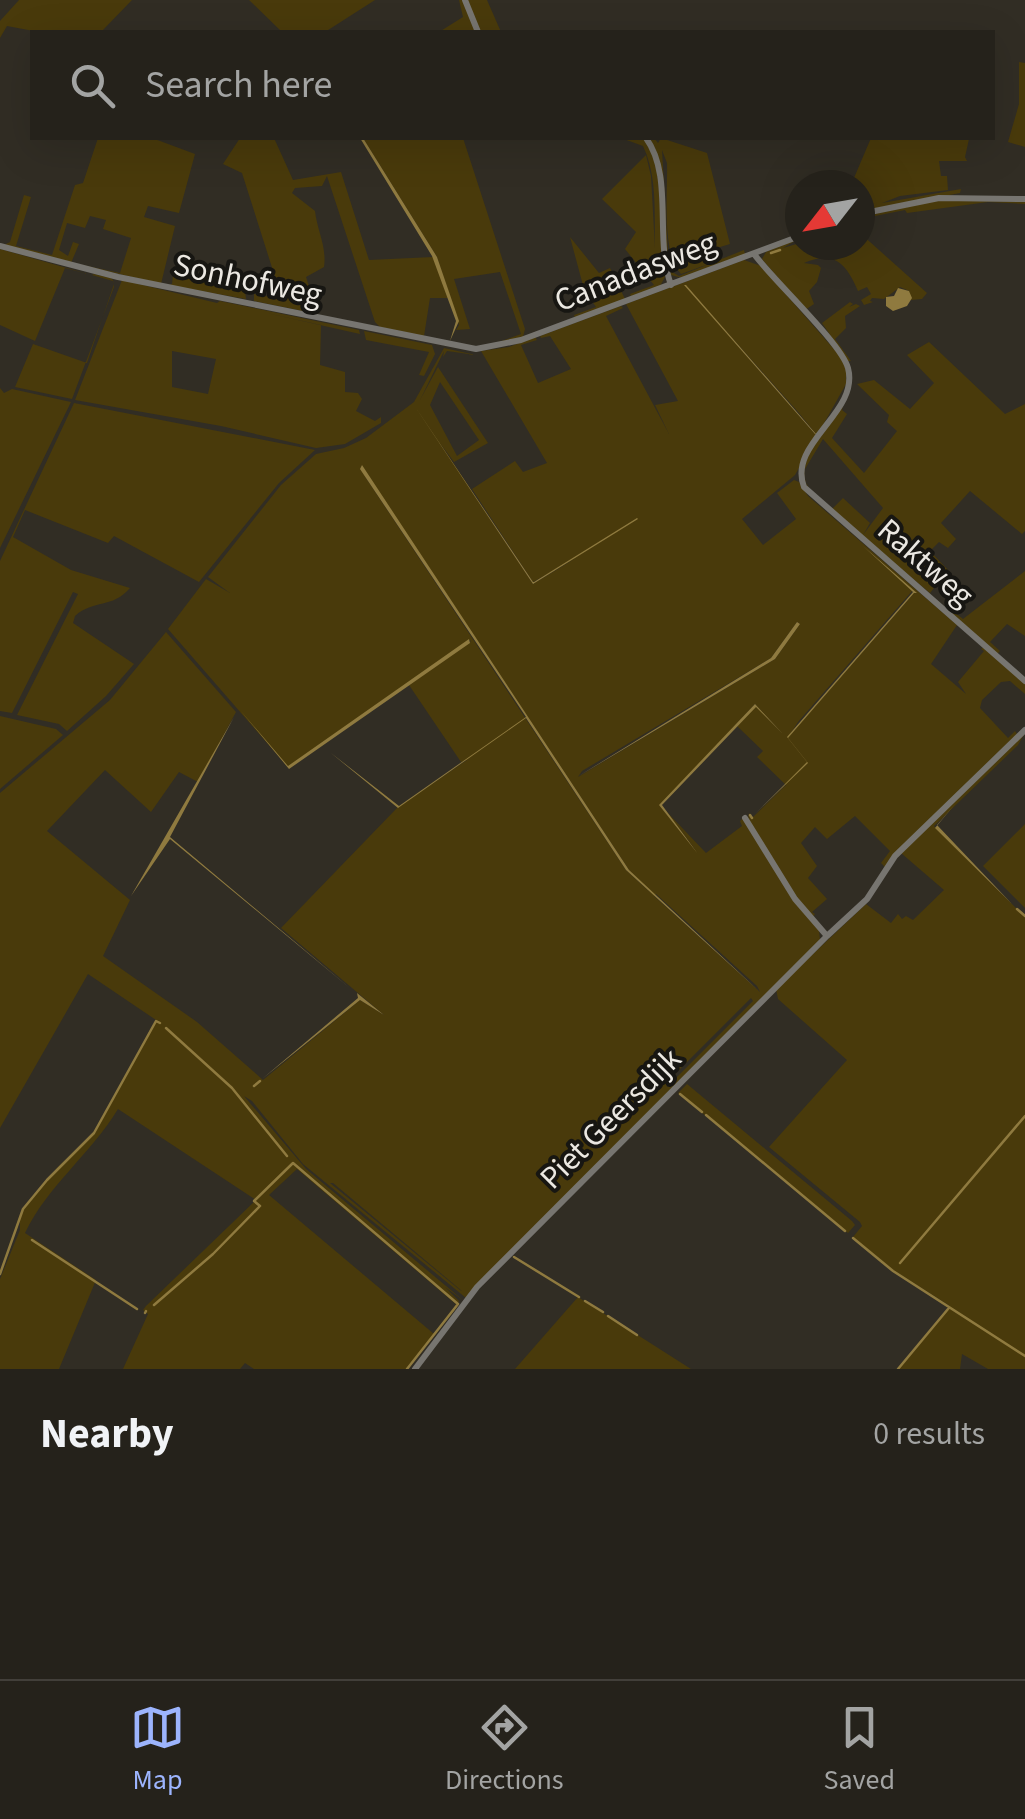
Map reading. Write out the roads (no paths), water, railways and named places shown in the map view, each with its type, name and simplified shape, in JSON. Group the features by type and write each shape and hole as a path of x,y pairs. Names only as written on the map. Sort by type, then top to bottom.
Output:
{"street":[{"path":"466,0 477,30"},
{"path":"647,140 659,169 661,242 671,284"},
{"path":"875,211 939,198 986,196 1025,200"},
{"name":"Canadasweg","path":"487,349 521,340 785,242"},
{"name":"Sonhofweg","path":"0,246 118,277 441,344 487,349"},
{"name":"Raktweg","path":"754,254 836,349 849,372 846,392 804,460 800,476 812,496 1025,681"},
{"name":"Piet Geersdijk","path":"415,1369 477,1287 867,900 895,856 1025,730"},
{"path":"745,818 795,899 827,936"}],"waterway":[{"path":"771,253 780,250"},
{"path":"1017,909 1025,916"},
{"path":"0,1274 23,1209 94,1133 156,1021 160,1023"},
{"path":"166,1028 232,1088 287,1156"},
{"path":"254,1086 260,1081"},
{"path":"680,1094 702,1112"},
{"path":"706,1115 845,1231"},
{"path":"900,1263 1025,1116"},
{"path":"154,1305 260,1206 254,1201 293,1163 458,1304 407,1369"},
{"path":"853,1238 893,1271 1025,1356"},
{"path":"32,1240 137,1309"},
{"path":"514,1257 579,1297"},
{"path":"585,1301 603,1312"},
{"path":"898,1369 948,1309"},
{"path":"608,1316 637,1335"}]}
